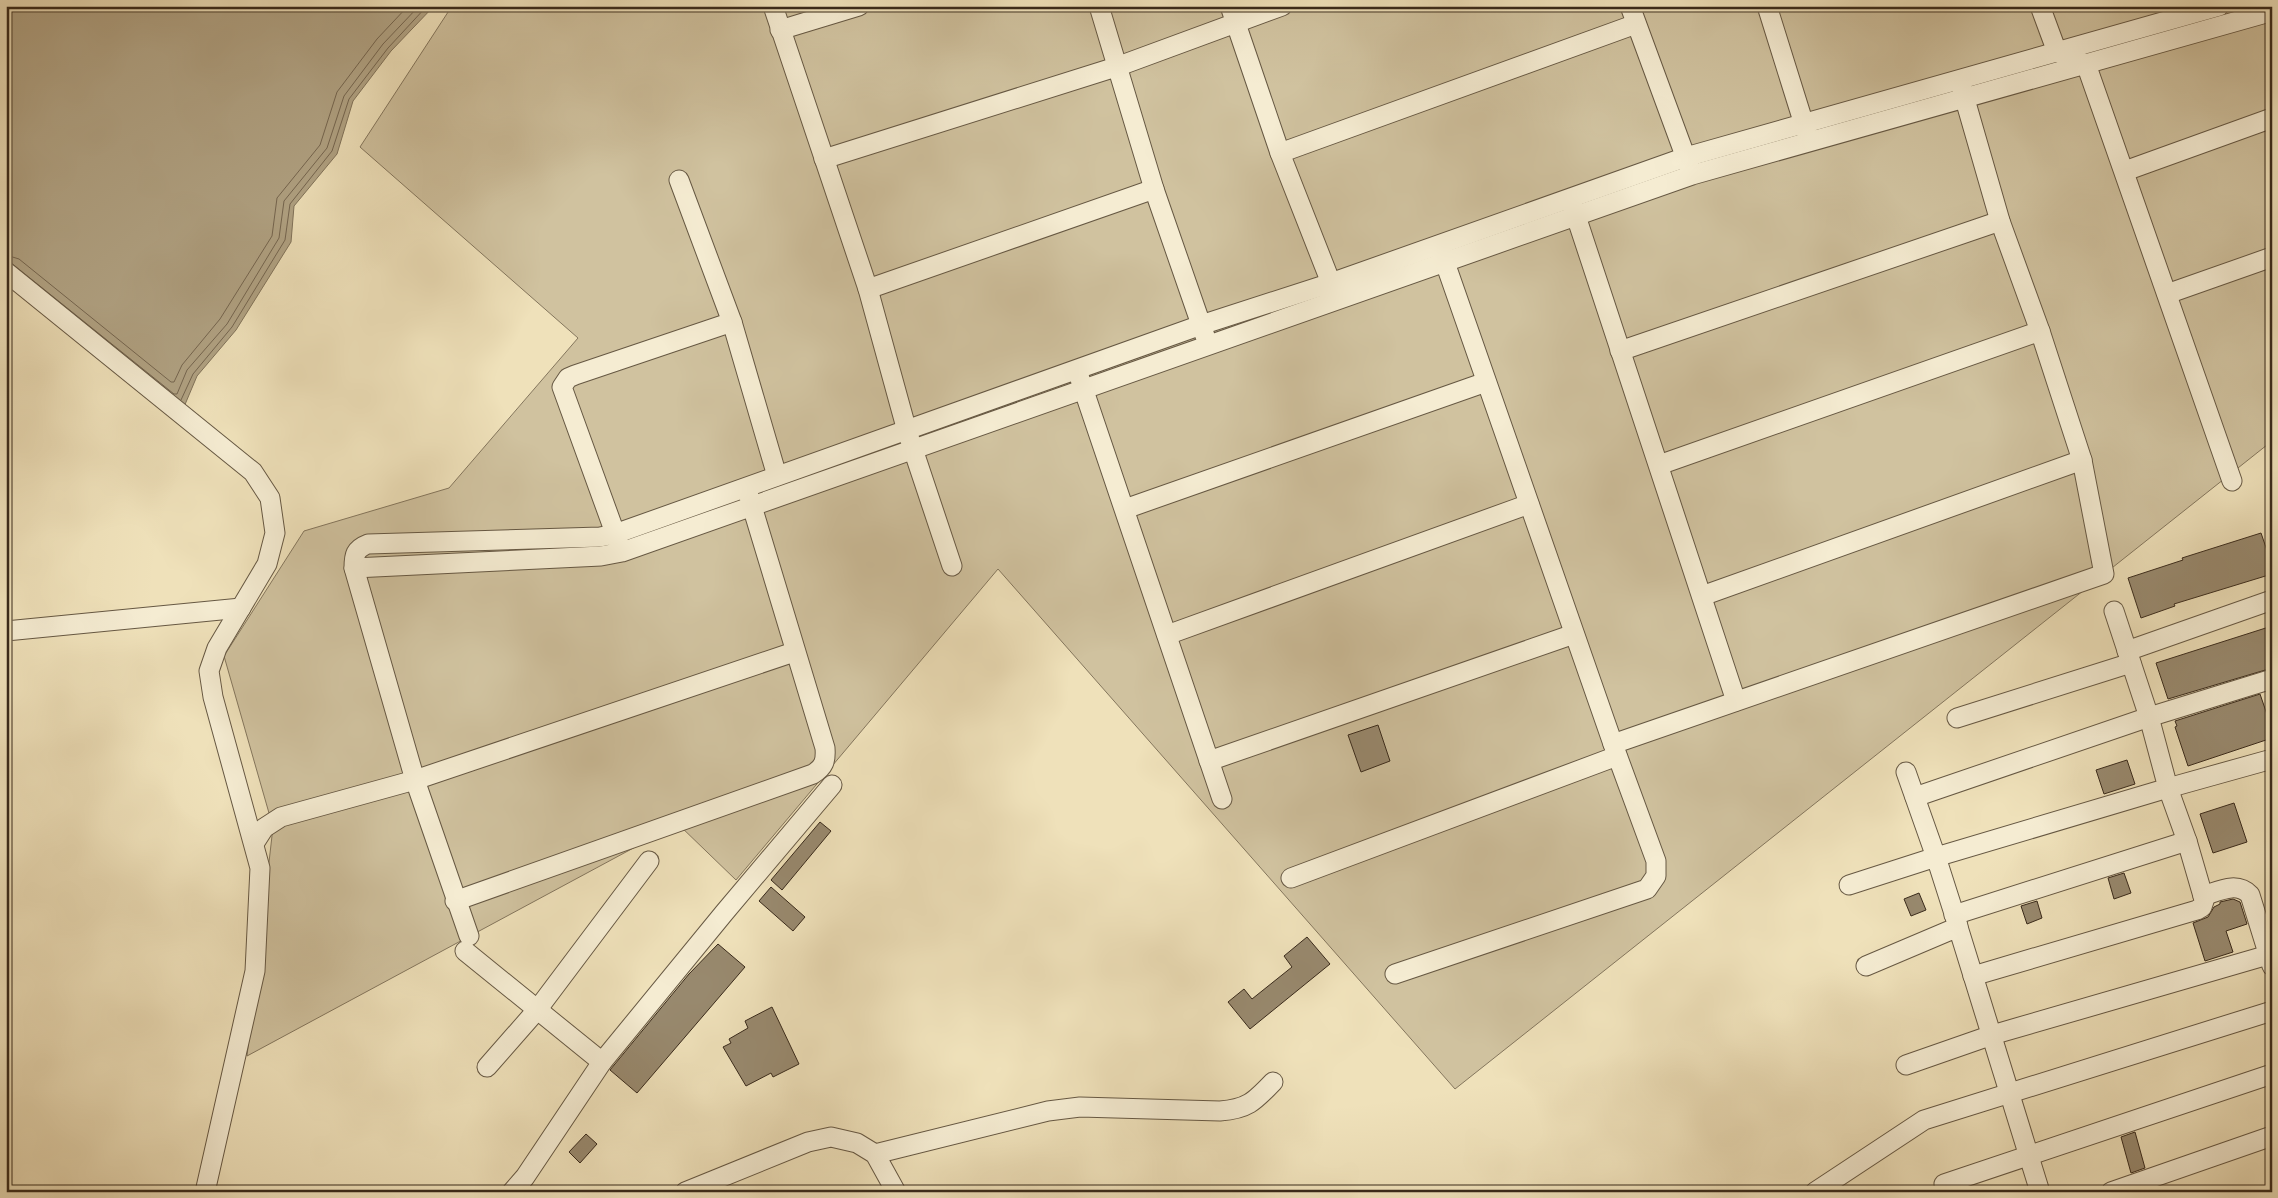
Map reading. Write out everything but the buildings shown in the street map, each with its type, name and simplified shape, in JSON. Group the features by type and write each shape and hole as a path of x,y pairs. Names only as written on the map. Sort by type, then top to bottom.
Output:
{"street":[{"path":"773,6 868,289 907,431 952,566"},
{"path":"780,30 858,6"},
{"path":"1099,6 1119,66 1154,189 1208,344"},
{"path":"824,159 1119,66 1233,15 1282,6"},
{"path":"1630,6 1689,166"},
{"path":"1767,6 1810,142"},
{"path":"2040,6 2057,52 2086,64 2232,481"},
{"path":"602,1062 537,1010 467,944 455,901 415,780 354,568 354,555 360,547 368,544 600,537 615,534 1201,326 1331,283 1442,253 1689,166 1804,123 2219,6"},
{"path":"1689,166 1810,142 2266,13 2271,9 2270,6"},
{"path":"1233,15 1280,153 1331,283 1329,303"},
{"path":"1280,153 1636,24"},
{"path":"1290,878 1736,701 2104,574 2082,460 2040,331 2000,221 1959,80"},
{"path":"2125,171 2272,118"},
{"path":"679,180 732,322 777,476"},
{"path":"868,289 1154,189"},
{"path":"1573,207 1736,701"},
{"path":"1620,351 2000,221"},
{"path":"354,568 601,556 622,552 1208,344 1329,303 1442,253"},
{"path":"1395,974 1647,889 1656,876 1656,861 1574,634 1442,253"},
{"path":"2167,294 2272,257"},
{"path":"6,272 253,472 270,498 276,533 267,564 217,648 209,671 214,697 260,868 255,971 205,1192"},
{"path":"622,552 562,387 568,378 575,375 732,322"},
{"path":"1658,465 2040,331"},
{"path":"1077,370 1222,799"},
{"path":"1125,510 1486,382"},
{"path":"1702,596 2082,460"},
{"path":"455,901 813,774 823,767 826,758 825,748 794,652 746,487"},
{"path":"1167,635 1529,504"},
{"path":"1957,718 2129,657 2272,600"},
{"path":"6,631 241,608"},
{"path":"1973,976 2202,907 2203,896 2188,841 2168,788 2149,717 2114,611"},
{"path":"1209,761 1574,634"},
{"path":"254,842 264,828 281,817 415,780 794,652"},
{"path":"1915,796 2149,717 2272,679"},
{"path":"1849,885 1936,857 2272,759"},
{"path":"1906,772 1936,857 2040,1192"},
{"path":"512,1192 525,1177 602,1062 724,912 832,785"},
{"path":"1866,966 1956,921 2188,841"},
{"path":"486,1067 537,1010 649,861"},
{"path":"1906,1065 1992,1035 2270,961 2266,928 2250,895 2244,888 2234,887 2203,896"},
{"path":"1815,1192 1924,1120 2272,1011"},
{"path":"1944,1184 2272,1074"},
{"path":"875,1154 1048,1110 1080,1108 1238,1110 1252,1104 1273,1082"},
{"path":"2111,1192 2272,1136"},
{"path":"685,1192 808,1142 831,1137 857,1143 875,1154 896,1192"}],"shaded area":[{"path":"452,6 2272,6 2272,441 1455,1089 998,569 736,880 678,824 247,1056 273,827 224,656 304,531 449,488 578,338 360,147"}],"water":[{"path":"6,6 434,6 391,51 353,101 337,154 294,206 291,242 236,330 197,376 181,414 6,272"}]}
